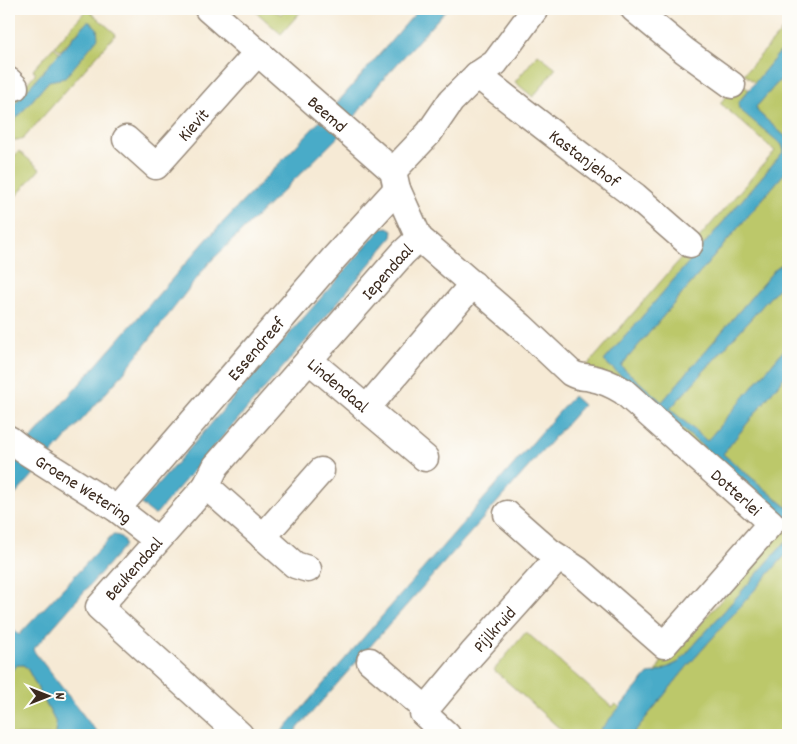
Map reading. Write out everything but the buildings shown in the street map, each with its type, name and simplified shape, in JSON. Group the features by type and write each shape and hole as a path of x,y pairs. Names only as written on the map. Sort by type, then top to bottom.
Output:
{"street":[{"name":"Beemd","path":"208,9 349,132 395,180 419,238"},
{"name":"Essendreef","path":"117,509 334,258 395,180 451,101 477,74 495,63 535,9"},
{"path":"634,9 685,51 732,85"},
{"name":"Kievit","path":"126,139 156,166 258,52"},
{"name":"Kastanjehof","path":"477,74 635,196 690,244"},
{"name":"Iependaal","path":"309,360 403,252 419,238 521,326 571,373"},
{"path":"366,409 473,284"},
{"name":"Lindendaal","path":"206,486 216,466 309,360 425,458"},
{"name":"Dotterlei","path":"558,558 578,570 664,645 771,523 623,391 613,385 589,377 580,378 571,373"},
{"name":"Groene Wetering","path":"15,444 117,509 157,540"},
{"path":"263,537 321,472"},
{"path":"206,486 295,565 308,569"},
{"name":"Beukendaal","path":"206,486 99,607 240,735"},
{"path":"507,514 558,558"},
{"name":"Pijlkruid","path":"429,705 558,558"},
{"path":"370,661 429,705 423,713 447,735"}],"green space":[{"path":"87,9 116,34 23,139 9,141 9,127 49,81 87,22 60,51 55,46"},
{"path":"253,9 270,9 281,14 286,9 303,9 281,34"},
{"path":"788,24 788,42 755,83 744,74"},
{"path":"54,47 60,53 9,110 9,104 36,73 33,70"},
{"path":"538,54 556,68 533,97 515,82"},
{"path":"788,71 788,139 758,112 756,107"},
{"path":"736,86 744,86 749,90 738,102 782,145 784,151 604,361 788,520 788,539 679,662 656,673 662,660 670,651 674,654 781,532 586,367 775,151 720,103"},
{"path":"19,151 40,169 10,203 9,162"},
{"path":"788,169 788,260 776,268 662,402 621,366"},
{"path":"788,277 788,345 707,441 670,409"},
{"path":"788,372 788,508 723,454"},
{"path":"788,552 788,735 632,735 686,668"},
{"path":"526,632 612,707 616,704 620,708 596,735 567,735 494,670"},
{"path":"17,665 23,665 27,668 56,723 55,735 9,735 9,674"}],"water":[{"path":"419,9 447,9 379,84 335,140 208,264 121,376 9,502 9,468 32,438 208,238 337,103"},
{"path":"87,22 90,22 97,28 98,38 65,78 49,81 9,127 9,110"},
{"path":"788,42 788,71 756,107 758,112 788,139 788,169 621,366 662,402 776,268 788,260 788,277 670,409 707,441 788,345 788,372 723,454 788,508 788,520 604,361 784,151 782,145 739,109 738,103"},
{"path":"388,227 393,231 392,237 304,343 155,515 141,504 382,228"},
{"path":"573,396 583,405 292,735 279,735"},
{"path":"113,535 121,537 125,545 33,650 91,725 101,735 55,735 56,723 27,668 23,665 17,665 9,674 9,626 19,635"},
{"path":"788,539 788,552 686,668 632,735 596,735 648,674 656,673 679,662"}]}
